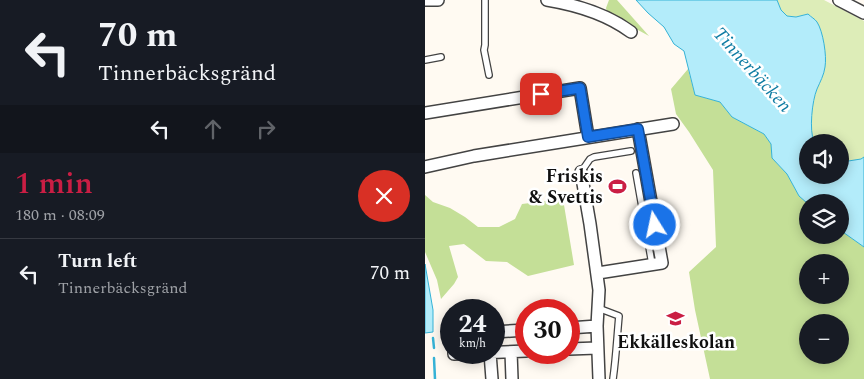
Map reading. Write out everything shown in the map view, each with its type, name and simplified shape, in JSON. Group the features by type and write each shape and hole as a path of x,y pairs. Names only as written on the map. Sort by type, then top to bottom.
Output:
{"street":[{"path":"425,0 438,0"},
{"path":"547,0 586,9 615,22 631,32"},
{"path":"839,0 864,13"},
{"path":"425,114 580,88 588,137"},
{"path":"425,167 474,156 673,124"},
{"path":"598,273 657,264 638,129"},
{"path":"581,172 598,273 597,348 599,379"},
{"path":"580,327 597,326"},
{"path":"580,349 597,348"},
{"path":"505,352 515,352"},
{"path":"511,352 512,379"},
{"path":"491,364 492,379"}],"lane":[{"path":"485,0 484,50 489,75"},
{"path":"425,60 441,57"},
{"path":"581,172 590,159 594,157 631,151"},
{"path":"636,173 657,264"},
{"path":"598,308 619,316 617,354 613,379"}],"green space":[{"path":"609,0 617,0 649,36 607,13 606,8"},
{"path":"777,0 824,0 864,21 864,157 861,159 849,162 849,134 812,134 811,123 815,95 824,69 821,33 817,22 808,14 796,17 787,16 781,10"},
{"path":"688,69 695,95 720,102 732,117 764,134 771,144 772,158 787,174 799,196 799,244 849,244 849,236 864,247 864,379 710,379 689,272 716,247 713,170 676,114 671,89"},
{"path":"425,195 433,202 450,208 478,227 499,227 515,219 522,204 563,199 574,265 528,276 507,262 486,261 464,244 449,246 458,277 441,299 437,280 425,252"}],"water":[{"name":"Tinnerbäcken","path":"636,0 777,0 781,10 787,16 796,17 808,14 816,21 823,37 825,50 824,73 814,101 811,123 812,134 799,134 799,184 849,184 849,161 864,157 864,247 849,236 849,194 799,194 799,196 787,174 772,158 771,144 764,134 732,117 720,102 695,95 684,51 674,44 664,27"},
{"path":"425,264 433,310 433,332 425,333"}],"waterway":[{"path":"433,338 434,348"},
{"path":"434,358 435,379"}],"place":[{"name":"Friskis & Svettis","path":"617,186"},
{"name":"Ekkälleskolan","path":"676,319"}],"route":[{"path":"541,94 580,88 588,137 638,129 655,225"}]}
